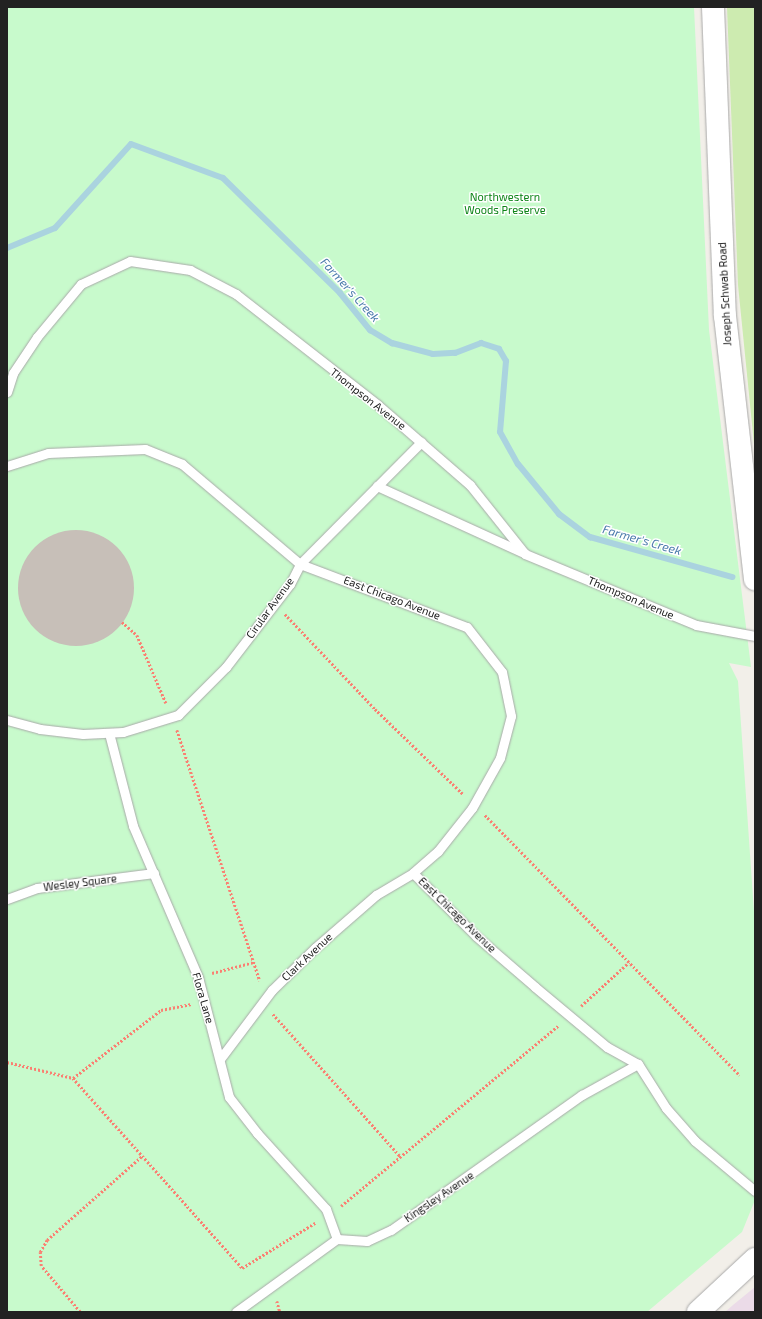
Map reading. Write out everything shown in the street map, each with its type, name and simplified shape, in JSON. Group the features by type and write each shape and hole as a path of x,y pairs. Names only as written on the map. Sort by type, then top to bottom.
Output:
{"street":[{"name":"Joseph Schwab Road","path":"713,7 724,316 755,579"},
{"path":"698,1312 755,1259"}],"lane":[{"name":"Thompson Avenue","path":"7,392 13,373 37,338 81,284 130,261 160,264 190,270 236,294 421,442 470,485 525,554 696,625 755,636"},
{"name":"Cirular Avenue","path":"7,720 40,729 83,734 109,732 172,717 226,667 275,603 300,564 421,442"},
{"path":"7,466 48,453 145,449 182,464 300,564"},
{"path":"377,486 525,554"},
{"name":"East Chicago Avenue","path":"300,564 467,627 486,649 502,672 511,716 500,758 474,804 438,851 413,873 476,936 607,1046 638,1064 666,1108 695,1141 755,1191"},
{"name":"Flora Lane","path":"109,732 133,826 198,977 229,1097 329,1215 337,1239"},
{"name":"Wesley Square","path":"7,899 38,888 154,873"},
{"name":"Clark Avenue","path":"220,1059 266,998 315,948 376,895 413,873"},
{"name":"Kingsley Avenue","path":"337,1239 367,1241 391,1230 582,1095 638,1064"},
{"path":"236,1312 337,1239"}],"path":[{"path":"275,603 375,709 474,804 740,1075"},
{"path":"122,622 137,635 172,717 266,998 273,1014 400,1156"},
{"path":"198,977 254,962"},
{"path":"7,1062 73,1078 242,1268 329,1215 571,1015 629,962"},
{"path":"73,1078 162,1010 205,1001"},
{"path":"80,1312 41,1266 40,1252 46,1240 142,1156"}],"shaded area":[{"path":"755,1287 755,1312 725,1312 733,1305"}],"green space":[{"name":"Northwestern Woods Preserve","path":"7,7 694,7 709,330 751,667 729,663 738,681 755,926 755,1200 742,1232 647,1312 7,1312"},
{"path":"727,7 755,7 755,454 738,285"}],"building":[{"path":"76,530 87,531 98,535 117,547 129,566 133,577 133,599 129,610 117,629 98,641 87,645 76,646 65,645 54,641 35,629 23,610 19,599 18,588 19,577 23,566 35,547 54,535 65,531"}],"waterway":[{"name":"Farmer's Creek","path":"7,248 55,228 131,144 223,178 340,293 370,330 392,343 433,354 455,353 481,343 499,349 506,361 500,432 518,464 559,514 590,537 732,577"}]}
